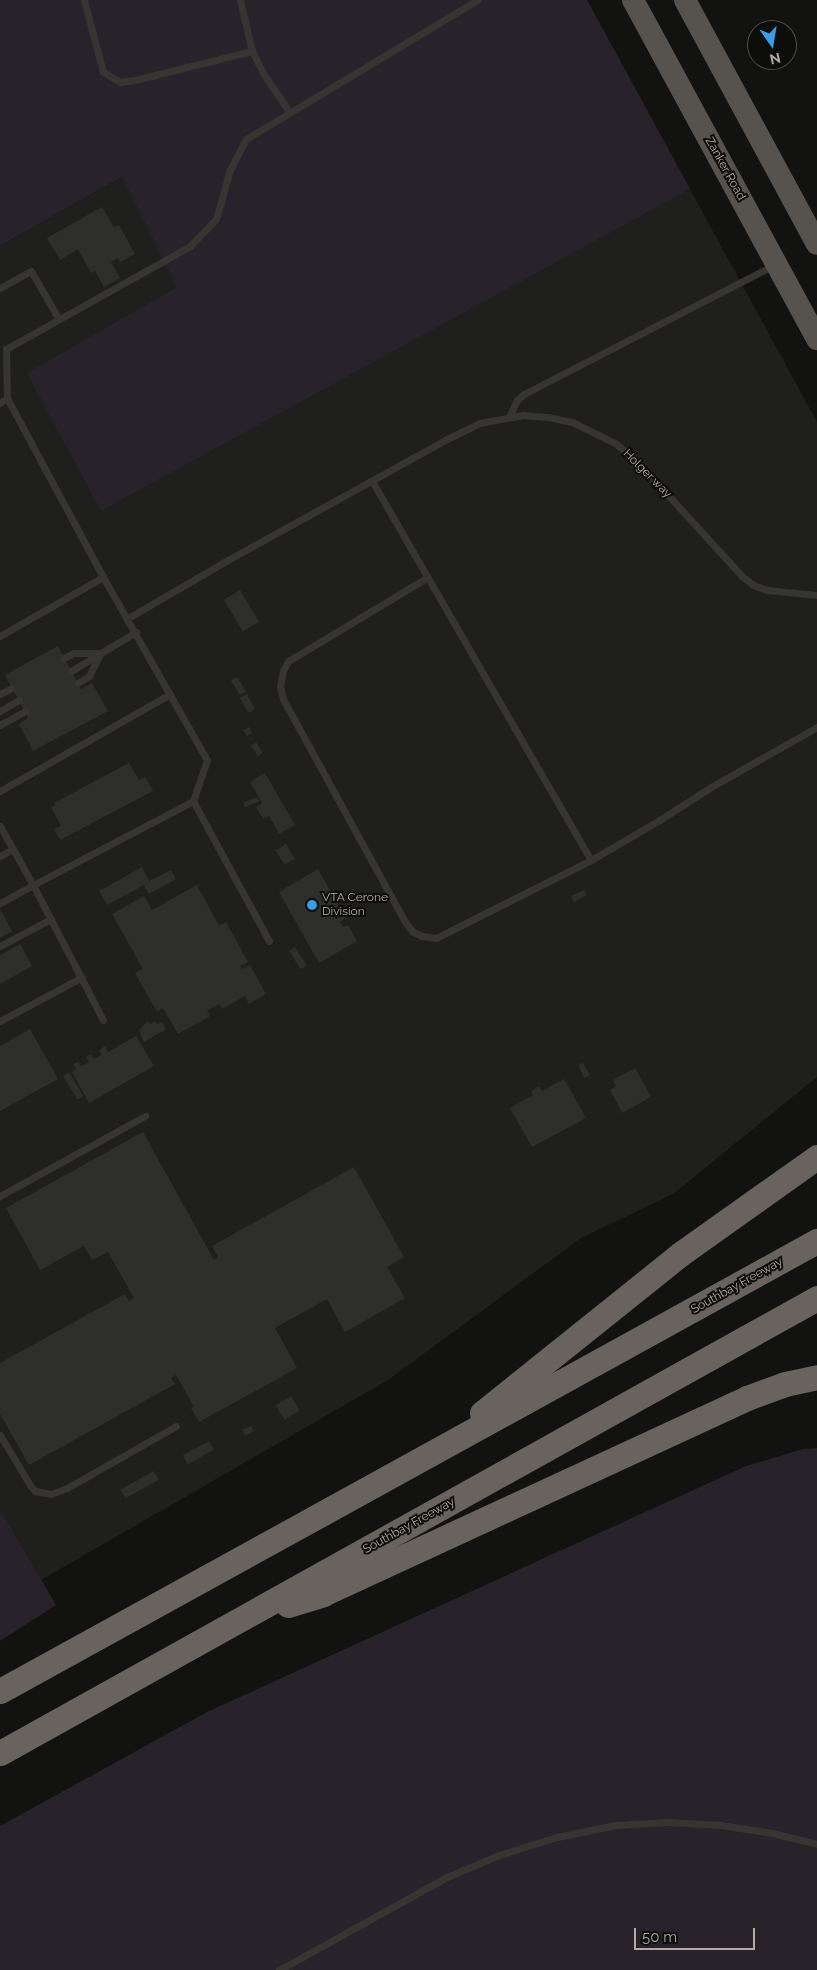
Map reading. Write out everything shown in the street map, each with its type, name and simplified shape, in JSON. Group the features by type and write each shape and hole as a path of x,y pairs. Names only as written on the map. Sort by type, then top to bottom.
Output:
{"highway":[{"path":"431,1454 679,1254 817,1157"},
{"name":"Southbay Freeway","path":"0,1692 817,1241"},
{"path":"0,1735 817,1283"},
{"name":"Southbay Freeway","path":"0,1753 817,1298"},
{"path":"238,1620 323,1594 747,1398 785,1384 817,1377"}],"main road":[{"name":"Zanker Road","path":"633,0 817,339"},
{"path":"685,0 817,244"}],"lane":[{"path":"84,0 103,72 120,82 252,51"},
{"path":"240,0 252,51 263,73 290,113"},
{"path":"0,903 193,801 207,760 136,632 103,577 7,398 6,348 190,246 216,219 230,170 246,139 477,0"},
{"path":"510,417 517,400 524,394 777,264"},
{"path":"0,288 31,271 58,318"},
{"path":"0,403 7,398"},
{"name":"Holger way","path":"128,618 226,561 480,423 510,417 548,416 572,422 615,443 635,459 742,576 753,585 767,590 817,595"},
{"path":"372,481 590,860"},
{"path":"0,636 103,577"},
{"path":"428,577 288,661 280,686 282,699 405,922 413,932 422,936 436,938 590,860 658,821 711,786 817,727"},
{"path":"71,671 136,632"},
{"path":"64,658 74,653 100,653"},
{"path":"78,683 88,676 100,653"},
{"path":"0,694 12,688"},
{"path":"0,791 170,694"},
{"path":"0,711 18,700"},
{"path":"0,725 25,711"},
{"path":"193,801 269,941"},
{"path":"0,826 82,977 103,1020"},
{"path":"0,856 13,849"},
{"path":"0,946 51,919"},
{"path":"0,1021 82,977"},
{"path":"0,1196 145,1116"},
{"path":"0,1434 30,1485 36,1491 51,1494 67,1488 176,1426"},
{"path":"279,1970 447,1877 499,1855 557,1837 616,1826 668,1822 721,1824 772,1833 817,1844"}],"shaded area":[{"path":"0,0 587,0 690,189 101,511 27,373 177,287 122,177 0,246"},
{"name":"VTA Cerone Division","path":"20,0 587,0 817,422 817,1077 673,1194 581,1238 388,1380 41,1580 0,1509 0,246 122,177"},
{"path":"817,1448 817,1970 0,1970 0,1826 207,1712 746,1466 803,1449"},
{"path":"0,1509 56,1605 0,1641"}],"building":[{"path":"102,207 114,227 119,225 135,254 120,262 118,258 111,262 120,278 104,287 95,271 91,273 78,249 60,260 47,238"},
{"path":"240,590 259,622 243,632 224,600"},
{"path":"58,646 81,689 92,683 108,711 33,751 19,724 28,718 5,675"},
{"path":"237,677 246,692 240,695 231,681"},
{"path":"247,694 255,709 248,713 240,698"},
{"path":"249,727 252,733 247,736 243,730"},
{"path":"256,742 263,753 258,756 251,745"},
{"path":"129,763 139,780 145,777 153,791 60,840 54,829 61,826 51,807 55,805 54,803"},
{"path":"265,773 295,825 279,834 269,816 263,819 256,807 262,803 250,782"},
{"path":"257,797 259,802 245,807 243,803"},
{"path":"286,844 295,859 284,865 276,850"},
{"path":"142,867 149,881 171,870 176,879 149,894 144,885 107,905 99,891"},
{"name":"VTA Cerone Division","path":"318,869 346,918 340,922 343,927 348,925 357,941 319,963 279,892"},
{"path":"197,885 219,926 226,922 248,962 240,966 242,969 250,965 266,994 249,1004 245,996 222,1009 219,1004 207,1010 210,1016 178,1034 163,1008 157,1012 135,973 143,969 112,914 144,896 152,910"},
{"path":"584,890 587,895 574,902 571,896"},
{"path":"0,909 12,931 0,938"},
{"path":"20,944 32,966 0,984 0,955"},
{"path":"295,947 307,966 301,969 289,951"},
{"path":"148,1021 150,1024 155,1021 157,1024 162,1022 166,1029 144,1042 139,1030"},
{"path":"30,1029 58,1079 0,1111 0,1046"},
{"path":"136,1036 154,1066 89,1103 72,1072 76,1069 73,1064 78,1062 81,1066 89,1062 86,1057 91,1054 94,1059 102,1055 99,1050 105,1046 108,1052"},
{"path":"583,1063 590,1075 584,1078 578,1065"},
{"path":"635,1068 651,1097 622,1113 610,1090 616,1086 613,1080"},
{"path":"69,1072 83,1096 79,1099 77,1099 63,1076"},
{"path":"564,1079 586,1118 532,1147 510,1108 533,1095 531,1091 539,1086 542,1091"},
{"path":"143,1132 214,1260 218,1257 212,1246 354,1167 404,1257 387,1267 405,1298 345,1332 327,1299 275,1328 297,1368 199,1422 191,1408 194,1407 176,1375 171,1378 175,1384 29,1465 0,1414 0,1363 125,1294 129,1301 134,1298 108,1252 92,1260 84,1246 40,1270 6,1208"},
{"path":"291,1396 300,1411 284,1420 276,1405"},
{"path":"251,1426 254,1431 245,1436 242,1430"},
{"path":"209,1441 214,1450 188,1464 183,1456"},
{"path":"154,1471 159,1480 126,1498 121,1489"}],"place":[{"name":"VTA Cerone Division","path":"312,905"}]}
